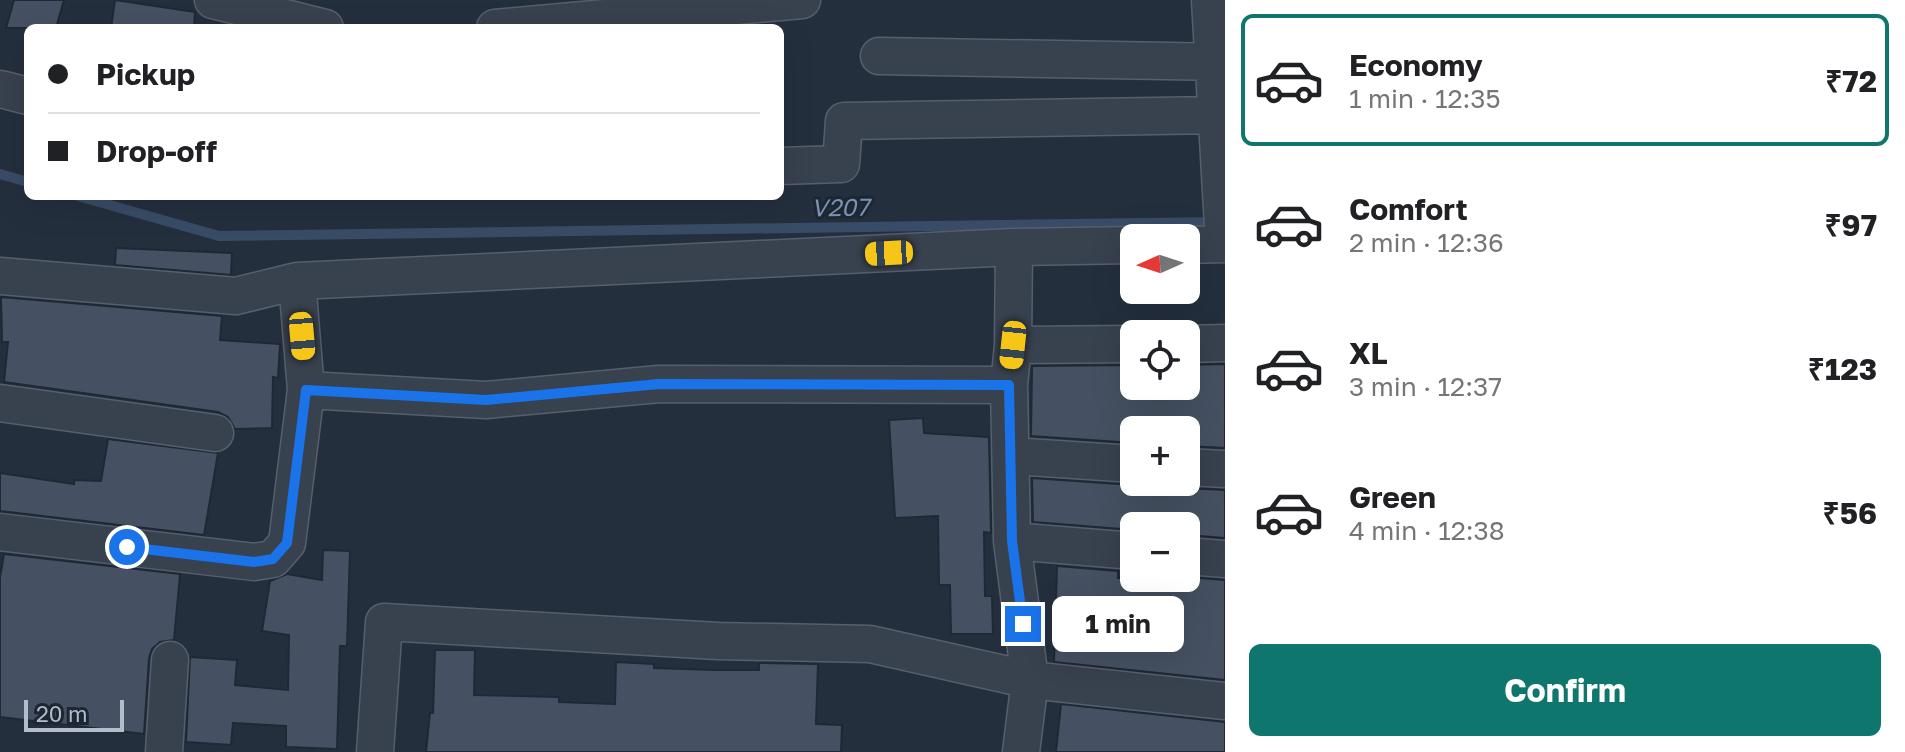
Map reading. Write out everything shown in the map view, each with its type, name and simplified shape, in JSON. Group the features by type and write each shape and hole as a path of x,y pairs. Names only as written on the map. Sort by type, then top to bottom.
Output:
{"street":[{"path":"213,0 309,24"},
{"path":"539,24 802,0"},
{"path":"1200,238 1224,227 1219,63 1210,0"},
{"path":"879,56 1219,63"},
{"path":"0,89 24,95"},
{"path":"784,166 841,164 844,121 1220,128"},
{"path":"0,276 236,296 297,281 1014,247 1120,245"},
{"path":"1014,247 1013,345 1009,385 1013,456 1012,541 1030,680 1021,752"},
{"path":"0,532 254,562 273,559 287,543 306,390 297,281"},
{"path":"1200,344 1225,343"},
{"path":"1013,345 1120,344"},
{"path":"306,390 486,400 659,384 1009,385"},
{"path":"0,403 215,433"},
{"path":"1013,456 1120,463"},
{"path":"1200,468 1225,469"},
{"path":"1012,541 1120,550"},
{"path":"1200,557 1225,559"},
{"path":"375,752 384,622 718,641 870,644 1030,680 1225,701"},
{"path":"164,752 170,660"}],"building":[{"path":"14,0 64,0 57,24 24,24 24,28 6,28"},
{"path":"115,0 195,12 194,24 112,24"},
{"path":"116,248 232,253 231,275 115,265"},
{"path":"1,297 222,316 220,340 280,344 278,378 273,377 272,428 235,429 228,417 218,412 4,382 8,342 2,342"},
{"path":"1225,364 1225,448 1200,447 1200,416 1120,416 1120,442 1031,436 1032,366 1120,365 1120,400 1200,400 1200,365"},
{"path":"923,418 924,433 989,437 991,533 984,532 985,596 992,596 993,634 951,634 950,585 939,585 938,516 895,518 889,420"},
{"path":"108,439 218,453 204,535 0,511 0,473 74,484 74,480 101,481"},
{"path":"1032,478 1120,484 1120,496 1200,496 1200,489 1225,490 1225,538 1200,536 1200,512 1120,512 1120,529 1033,522"},
{"path":"323,550 350,551 347,646 340,646 337,749 286,747 286,726 233,723 231,745 186,742 190,657 237,660 235,685 288,690 289,635 262,631 270,581 287,574 322,580"},
{"path":"4,554 180,574 174,640 160,642 152,649 149,658 144,734 0,717 0,577"},
{"path":"1057,566 1118,571 1120,592 1200,592 1200,578 1225,580 1225,680 1054,662"},
{"path":"435,650 475,650 474,695 559,697 559,702 615,704 616,662 654,664 654,668 715,670 759,670 759,663 818,664 816,724 842,725 841,752 426,752 430,713 433,713"},
{"path":"1061,704 1225,722 1225,752 1056,752"}],"waterway":[{"name":"V207","path":"0,174 24,181"},
{"name":"V207","path":"92,200 219,236 1218,222"}],"route":[{"path":"127,547 254,562 273,559 287,543 306,390 486,400 659,384 1009,385 1013,456 1012,541 1023,624"}]}
